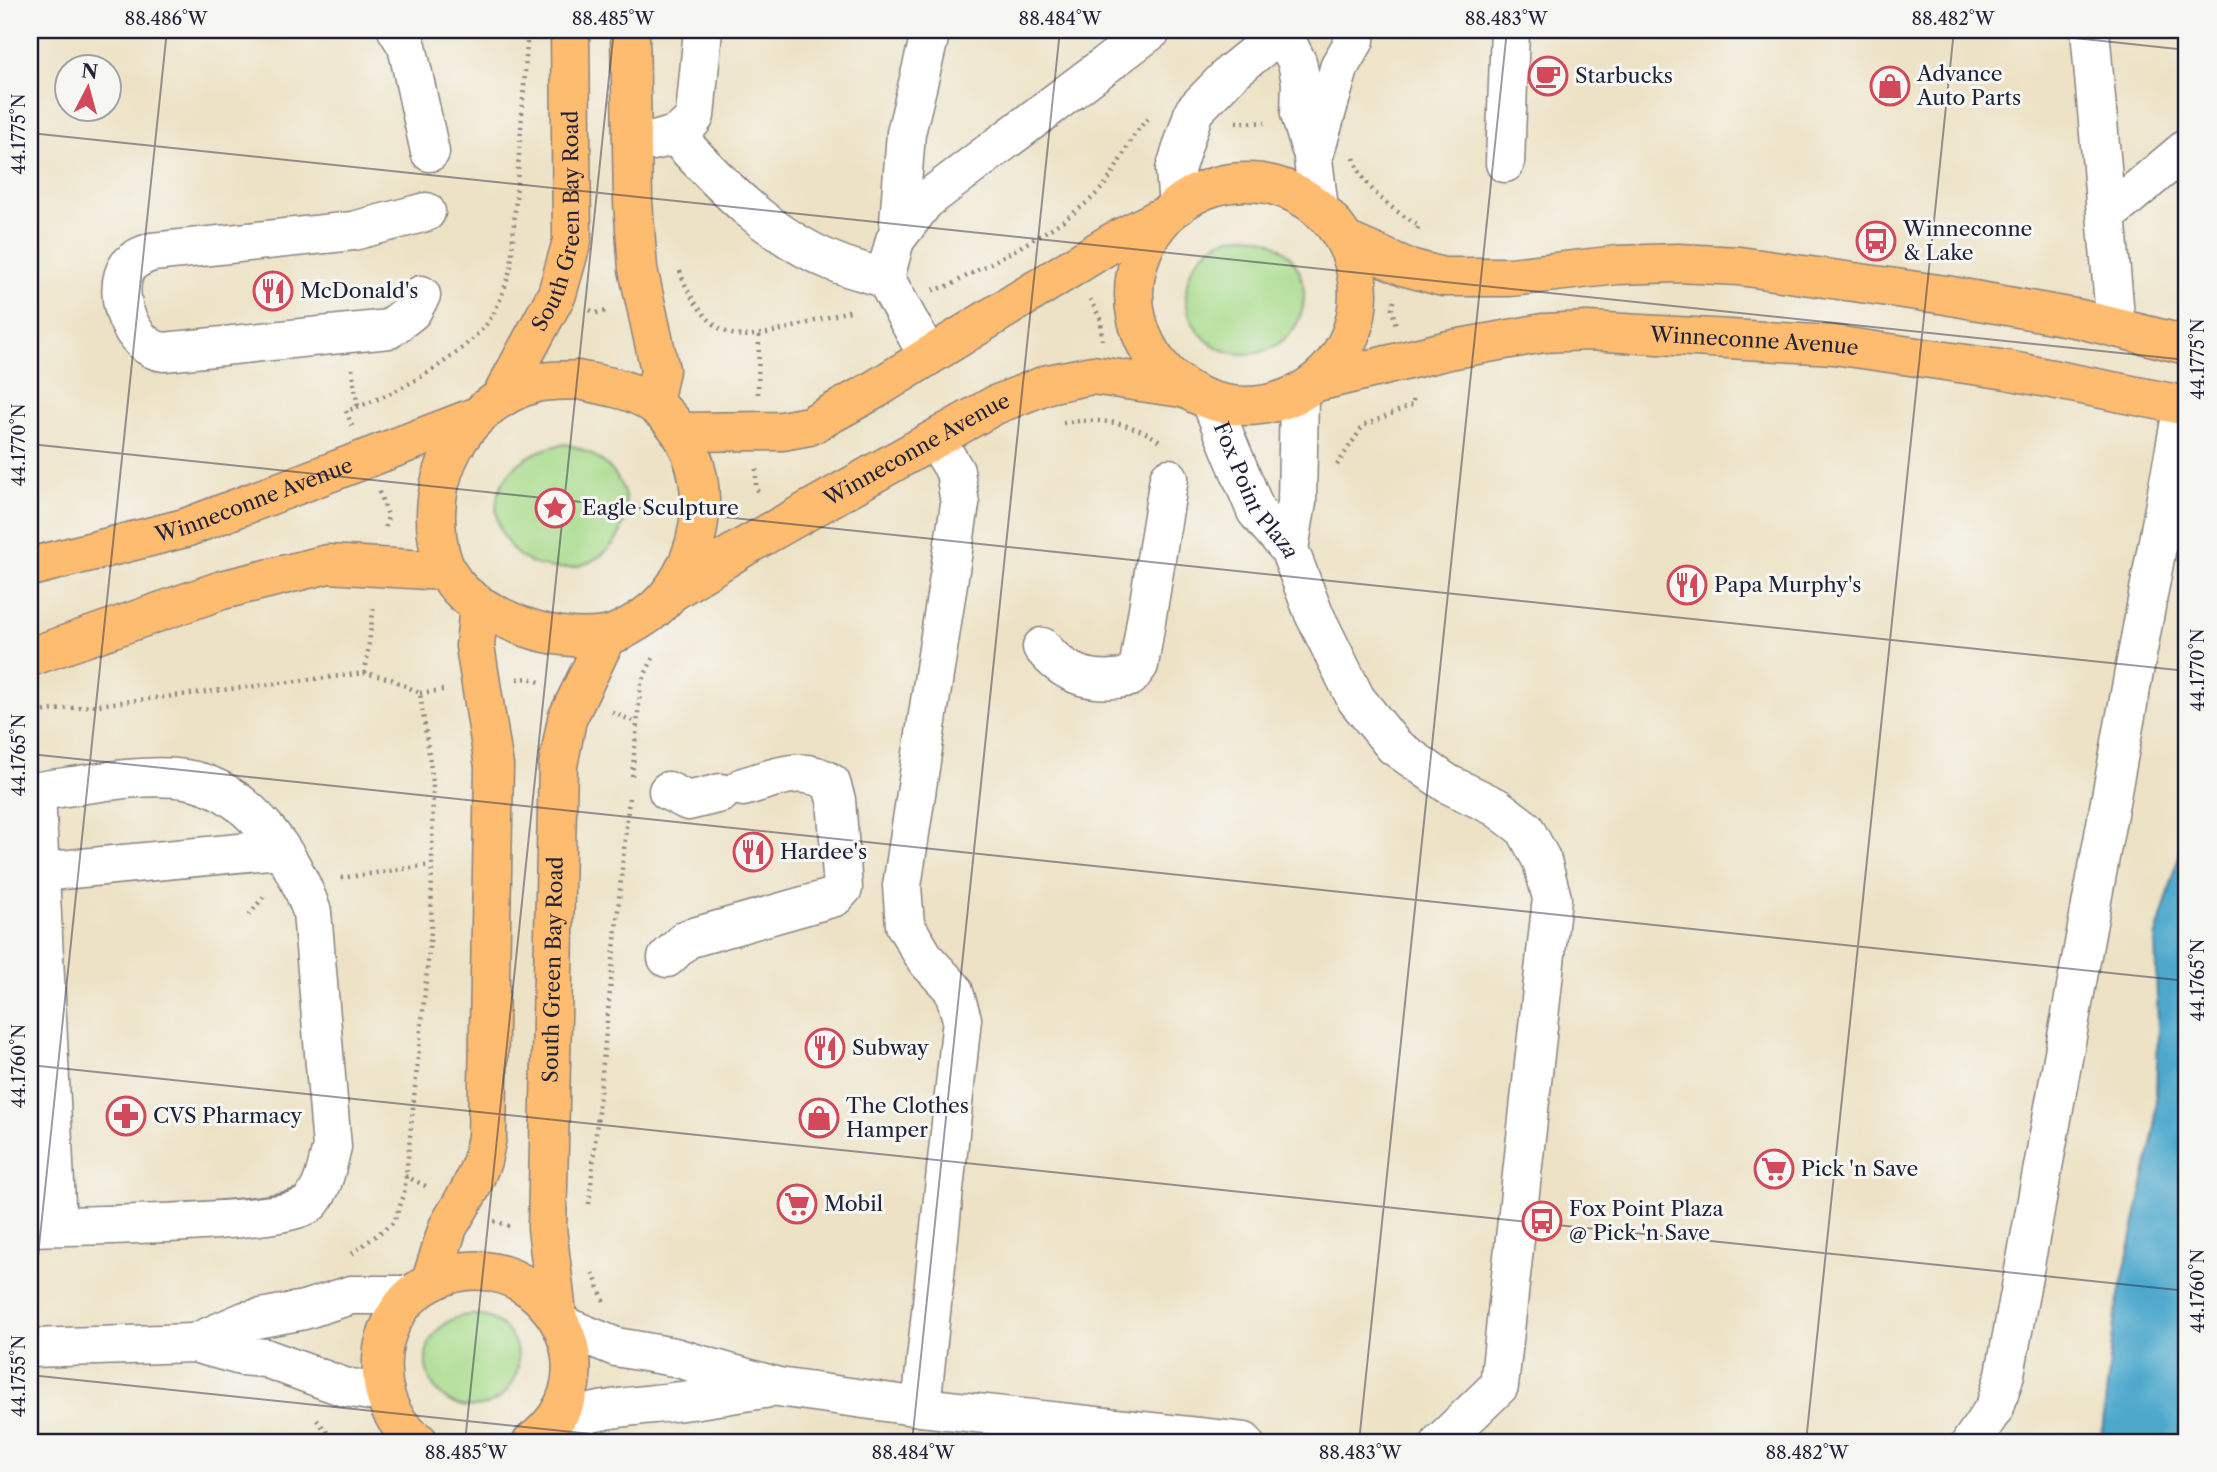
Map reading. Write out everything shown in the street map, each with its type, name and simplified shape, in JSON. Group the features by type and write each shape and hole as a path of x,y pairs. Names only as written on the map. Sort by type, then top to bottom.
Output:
{"main road":[{"name":"South Green Bay Road","path":"444,570 434,525 438,489 449,452 487,408 557,294 572,241 570,30"},
{"path":"30,657 222,590 328,565 444,570 457,589 479,606 515,623 559,637 607,636 653,611 671,592 687,568 694,549 700,511 697,469 681,432 653,403 660,370 643,306 636,256 630,30"},
{"path":"681,432 782,431 809,426 1193,195 1224,184 1258,182 1291,191 1319,209 1345,240 1357,275 1357,313 1344,348 1310,388 1269,404 1245,406 1197,395 1154,358 1139,329 1133,296 1137,263 1149,239 1172,210"},
{"path":"1345,240 1406,267 1443,278 1465,279 1618,265 1678,263 1739,266 1947,295 2116,328 2187,345"},
{"name":"Winneconne Avenue","path":"1310,388 1404,361 1543,333 1673,335 1861,349 2007,370 2185,405"},
{"name":"Winneconne Avenue","path":"671,592 767,534 995,405 1048,384 1102,375 1197,395"},
{"name":"Winneconne Avenue","path":"30,567 185,528 366,459 487,408 537,383 578,380 618,389 653,403"},
{"path":"419,1442 408,1436 388,1417 381,1377 382,1347 392,1319 421,1288 482,1161 487,1137 494,766 483,683 475,646 479,606"},
{"name":"South Green Bay Road","path":"541,1434 565,1400 571,1371 570,1349 559,1320 547,1228 560,740 576,697 607,636"},
{"path":"421,1288 462,1272 482,1271 511,1277 537,1292 559,1320"}],"street":[{"path":"397,30 407,46 430,152"},
{"path":"632,147 675,135 690,125 695,116 703,30"},
{"path":"928,356 891,288 906,134 931,30"},
{"path":"898,236 925,201 1152,30"},
{"path":"1172,210 1175,170 1190,120 1204,98 1282,30 1297,62 1312,137 1319,209"},
{"path":"1312,137 1340,65 1355,40 1356,30"},
{"path":"1505,163 1510,30"},
{"path":"2090,30 2116,328"},
{"path":"675,135 724,188 783,236 891,288"},
{"path":"2107,215 2187,148"},
{"path":"421,295 412,311 389,329 164,352 155,351 135,335 128,324 122,280 127,267 137,258 152,252 353,231 426,212"},
{"name":"Fox Point Plaza","path":"1289,550 1310,388"},
{"name":"Fox Point Plaza","path":"1197,395 1256,510 1289,550"},
{"path":"1971,1442 1994,1407 2005,1374 2185,405"},
{"path":"921,1407 962,1019 953,989 926,960 905,925 902,886 960,504 955,471 936,440"},
{"path":"1042,647 1053,661 1072,675 1115,680 1130,677 1139,665 1167,462"},
{"path":"1289,550 1319,624 1356,699 1394,746 1448,784 1496,807 1525,829 1542,861 1552,898 1499,1386 1441,1442"},
{"path":"667,958 687,939 835,897 843,888 831,783 815,773 800,772 688,801 668,791"},
{"path":"146,779 185,779 227,793 257,820 280,849 302,882 312,912 332,1147 321,1185 309,1204 232,1219 43,1226 40,872 33,792 146,779"},
{"path":"40,872 280,849"},
{"path":"194,1343 245,1321 304,1310 351,1295 421,1288"},
{"path":"559,1320 616,1348 674,1357 778,1387 921,1407 1244,1442"},
{"path":"30,1348 194,1343 241,1356 265,1358 299,1367 344,1387 388,1417"},
{"path":"541,1434 572,1417 621,1405 670,1402 778,1387"}],"path":[{"path":"365,673 388,515 346,411 381,398 454,353 487,324 509,275 528,30"},
{"path":"679,267 708,320 736,335 759,334 891,288 951,285 1081,208 1102,188 1119,166 1142,123 1150,118 1190,120 1312,137 1349,129 1350,147 1365,180 1383,200 1419,225 1392,309 1414,404 1363,426 1332,471 1298,468"},
{"path":"1047,228 1101,320 1101,421"},
{"path":"509,275 596,313 692,295"},
{"path":"1056,425 1083,420 1101,421 1139,430 1167,462"},
{"path":"405,1176 504,1226 586,1229 641,683 645,670 660,651"},
{"path":"30,713 365,673 391,678 419,693 529,678 637,723"},
{"path":"344,1259 394,1222 401,1209 431,932 433,783 419,693"}],"green space":[{"path":"1245,236 1268,240 1287,253 1300,272 1304,295 1300,318 1287,337 1268,350 1245,354 1222,350 1203,337 1190,318 1186,295 1190,272 1203,253 1222,240"},
{"path":"566,444 597,458 617,477 625,499 624,521 615,542 598,558 575,567 546,567 523,559 507,543 500,528 498,496 503,483 523,461 551,447"},
{"path":"463,1315 481,1315 498,1322 511,1335 518,1352 518,1370 511,1387 498,1400 481,1407 463,1407 446,1400 433,1387 426,1370 426,1352 433,1335 446,1322"},
{"path":"2187,1388 2187,1442 2177,1442"}],"water":[{"path":"2187,829 2187,1388 2177,1442 2101,1442 2115,1314 2155,1130 2158,1028 2155,939"}],"place":[{"name":"Starbucks","path":"1548,76"},
{"name":"Advance Auto Parts","path":"1890,86"},
{"name":"Winneconne & Lake","path":"1876,241"},
{"name":"McDonald's","path":"273,291"},
{"name":"Eagle Sculpture","path":"555,508"},
{"name":"Papa Murphy's","path":"1687,585"},
{"name":"Hardee's","path":"753,852"},
{"name":"Subway","path":"825,1048"},
{"name":"CVS Pharmacy","path":"126,1116"},
{"name":"The Clothes Hamper","path":"819,1118"},
{"name":"Pick 'n Save","path":"1774,1169"},
{"name":"Mobil","path":"797,1204"},
{"name":"Fox Point Plaza @ Pick 'n Save","path":"1542,1221"}]}
